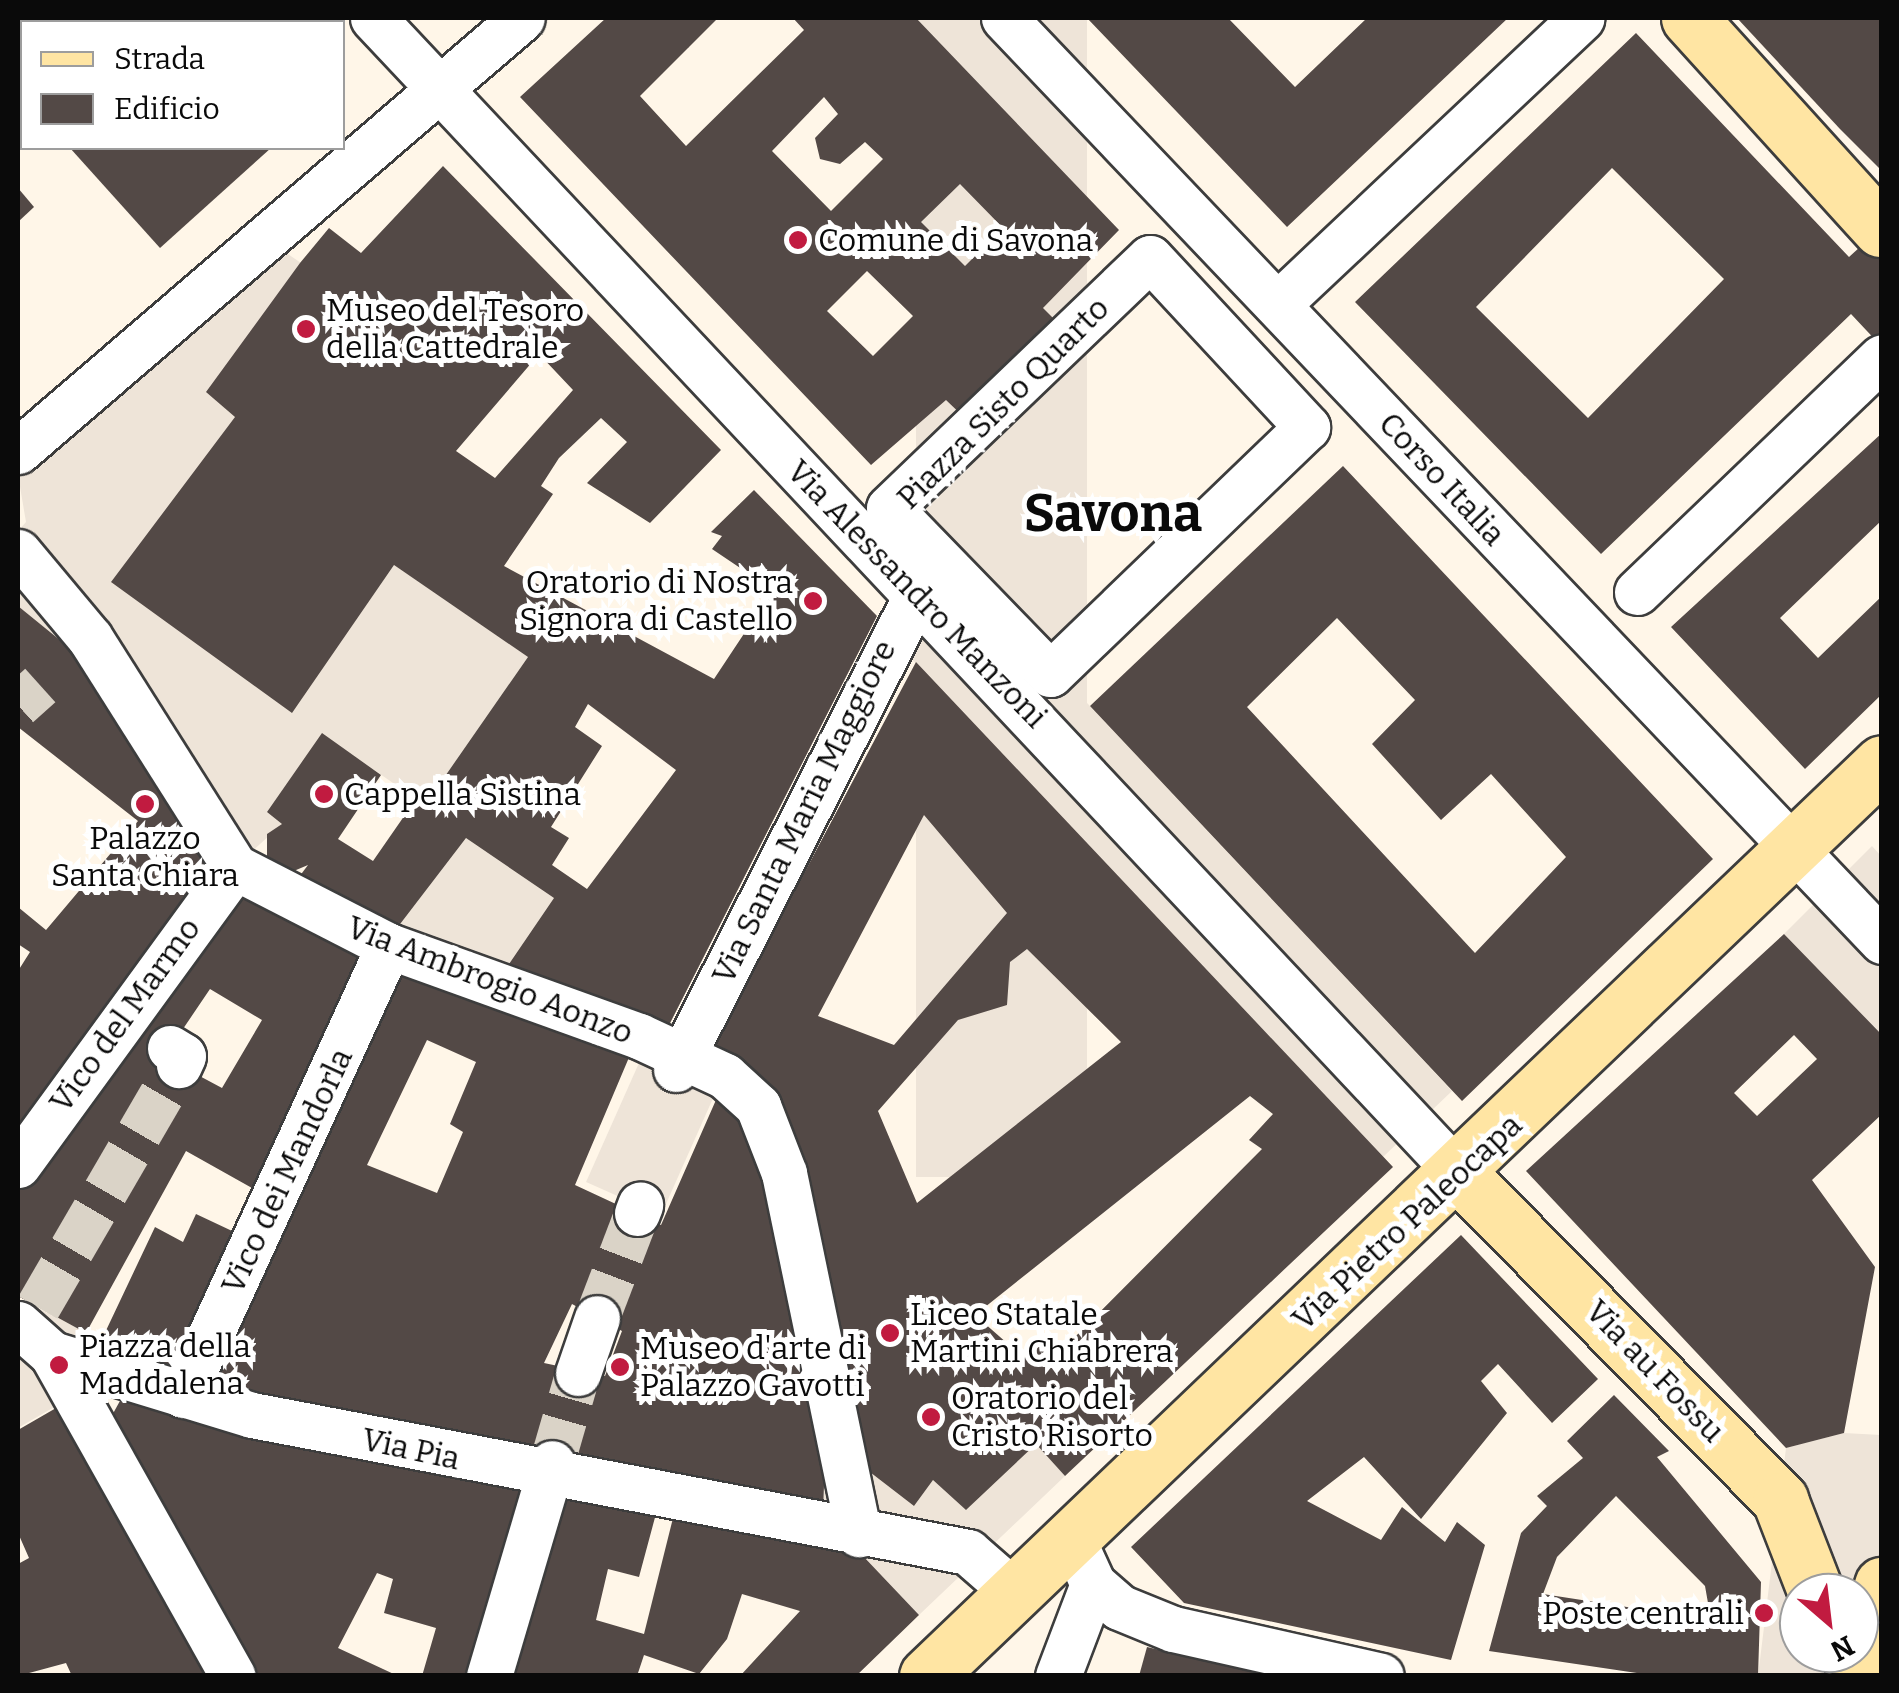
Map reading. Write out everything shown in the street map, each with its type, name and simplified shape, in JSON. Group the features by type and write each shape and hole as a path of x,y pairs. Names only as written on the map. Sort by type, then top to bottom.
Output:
{"street":[{"name":"Via Alessandro Manzoni","path":"373,18 926,576 1458,1173"},
{"path":"18,451 522,18"},
{"name":"Corso Italia","path":"1004,18 1882,941"},
{"path":"1278,304 1582,18"},
{"path":"1690,18 1880,229"},
{"name":"Piazza Sisto Quarto","path":"1150,258 1307,427 1050,674 926,576 890,508 1150,258"},
{"path":"1637,592 1882,357"},
{"path":"18,552 90,638 235,867"},
{"name":"Via Santa Maria Maggiore","path":"679,1063 926,576"},
{"name":"Via Pietro Paleocapa","path":"926,1676 1015,1593 1083,1561 1458,1173 1882,763"},
{"name":"Via Ambrogio Aonzo","path":"235,867 389,946 746,1092 772,1128 840,1459 838,1530"},
{"name":"Vico del Marmo","path":"18,1166 150,1039 235,867"},
{"name":"Vico dei Mandorla","path":"183,1395 389,946"},
{"name":"Via au Fossu","path":"1458,1173 1780,1500 1808,1573"},
{"path":"578,1373 597,1318"},
{"path":"29,1329 233,1676"},
{"name":"Via Pia","path":"29,1329 183,1395 838,1530 968,1552 1015,1593"},
{"path":"489,1676 550,1470"},
{"path":"1083,1561 1119,1607 1174,1628 1355,1674"},
{"path":"1058,1676 1083,1561"},
{"path":"1853,1676 1882,1585"}],"shaded area":[{"path":"164,18 320,18 320,20"},
{"path":"916,18 1087,18 1087,1177 916,1177"},
{"path":"282,250 304,265 207,392 235,417 224,432 291,713 394,565 528,657 425,805 322,734 267,812 282,824 235,867 162,787 66,645 18,606 18,531 26,522 18,475"},
{"path":"914,594 1056,670 1452,1091 1383,1157 890,636"},
{"path":"466,838 554,898 505,970 394,932"},
{"path":"1872,846 1881,856 1881,1035 1784,934"},
{"path":"643,1054 718,1087 661,1215 586,1182"},
{"name":"Piazza della Maddalena","path":"38,1308 101,1340 63,1402 18,1428 18,1332"},
{"path":"1844,1433 1881,1435 1881,1675 1758,1676 1786,1448"},
{"path":"1036,1444 1065,1476 919,1615 863,1556 808,1543 823,1512 825,1459 853,1459 914,1506 933,1480 966,1510"}],"building":[{"path":"37,18 164,18 98,20 34,20"},
{"name":"Comune di Savona","path":"606,18 718,18 640,96 686,146 804,30 793,18 916,18 1119,230 1043,308 1063,328 969,422 946,400 871,465 520,97","holes":["824,97 838,114 815,138 820,159 840,164 865,142 883,159 831,211 772,151","960,184 1003,228 965,266 921,222","867,271 913,316 873,356 827,311"]},
{"path":"1087,18 1228,18 1295,87 1367,18 1508,18 1287,227"},
{"path":"1737,18 1882,18 1882,171 1840,129"},
{"path":"20,31 20,145 18,145"},
{"path":"1636,33 1849,257 1882,227 1882,347 1851,314 1601,554 1355,302","holes":["1612,168 1724,279 1588,418 1476,307"]},
{"path":"72,150 269,150 160,248"},
{"path":"443,166 721,450 650,523 587,483 627,442 601,418 559,458 541,486 553,494 504,566 714,679 773,590 712,549 722,536 711,532 754,490 877,616 665,1033 505,970 554,898 466,838 394,932 293,885 308,865 289,873 267,860 267,834 282,824 267,812 322,733 381,775 338,839 373,861 416,799 425,805 528,657 394,565 292,713 111,582 235,417 206,392 300,263 329,228 361,253","holes":["539,354 573,390 495,478 456,451","588,704 676,770 587,889 552,865 569,838 551,827 602,746 575,727"]},
{"path":"18,188 34,207 18,222"},
{"path":"1882,433 1882,520 1780,618 1818,658 1882,596 1882,694 1805,769 1671,627"},
{"path":"1343,466 1713,859 1462,1101 1090,706","holes":["1337,618 1415,700 1372,744 1441,820 1491,774 1566,857 1475,953 1247,707"]},
{"name":"Palazzo Santa Chiara","path":"18,606 66,645 217,871 18,1160 18,971 30,952 18,944 18,907 46,930 138,821 18,727"},
{"path":"916,662 1393,1167 1065,1476 1036,1444 966,1510 933,1480 914,1506 853,1459 863,1437 783,1146 788,1122 772,1094 706,1058","holes":["924,815 1007,913 894,1045 818,1016","1027,949 1121,1042 917,1203 878,1111 958,1020 1007,1005 1010,962","1250,1096 1273,1114 1249,1140 1262,1149 1060,1352 1045,1342 1024,1358 975,1315"]},
{"path":"234,889 377,957 268,1197 186,1151 86,1333 18,1296 18,1181","holes":["210,989 262,1020 222,1088 164,1057"]},
{"path":"1784,934 1882,1035 1882,1114 1812,1180 1875,1267 1844,1433 1786,1448 1526,1171","holes":["1794,1035 1817,1059 1757,1116 1734,1093"]},
{"path":"394,956 633,1048 575,1185 661,1225 723,1084 753,1123 825,1459 823,1512 195,1385","holes":["427,1040 476,1062 450,1124 463,1132 437,1193 367,1165","572,1304 622,1331 605,1376 544,1363"]},
{"path":"196,1214 247,1238 183,1379 93,1358 155,1227 183,1242"},
{"path":"1461,1235 1598,1379 1552,1423 1498,1364 1481,1381 1507,1413 1421,1519 1364,1457 1307,1501 1381,1540 1402,1507 1445,1542 1457,1522 1485,1545 1451,1660 1184,1603 1131,1547"},
{"path":"1614,1395 1669,1451 1657,1457 1761,1582 1758,1676 1657,1676 1489,1651 1521,1533 1547,1506 1537,1496 1583,1458 1567,1441","holes":["1616,1496 1705,1586 1711,1620 1543,1594 1557,1557"]},
{"path":"121,1399 541,1484 483,1676 422,1676 436,1628 384,1613 393,1579 377,1573 338,1648 398,1676 250,1676 104,1430"},
{"path":"63,1404 217,1676 72,1676 66,1663 18,1676 18,1564 29,1558 18,1533 18,1430"},
{"path":"554,1489 657,1510 639,1577 608,1569 596,1620 644,1634 675,1510 863,1556 919,1615 856,1676 740,1676 800,1611 742,1594 727,1639 699,1674 644,1655 637,1676 493,1676"},
{"path":"1147,1647 1260,1674 1139,1676"}],"tunnel":[{"path":"18,705 40,685"},
{"path":"38,1307 179,1065"},
{"path":"597,1318 637,1213"},
{"path":"552,1463 578,1373"}],"place":[{"name":"Comune di Savona","path":"798,240"},
{"name":"Museo del Tesoro della Cattedrale","path":"306,329"},
{"name":"Oratorio di Nostra Signora di Castello","path":"813,601"},
{"name":"Cappella Sistina","path":"324,794"},
{"name":"Palazzo Santa Chiara","path":"145,804"},
{"name":"Liceo Statale Martini Chiabrera","path":"890,1333"},
{"name":"Piazza della Maddalena","path":"59,1365"},
{"name":"Museo d'arte di Palazzo Gavotti","path":"620,1367"},
{"name":"Oratorio del Cristo Risorto","path":"931,1417"},
{"name":"Poste centrali","path":"1764,1613"}],"district":[{"name":"Savona","path":"1113,514"}]}
